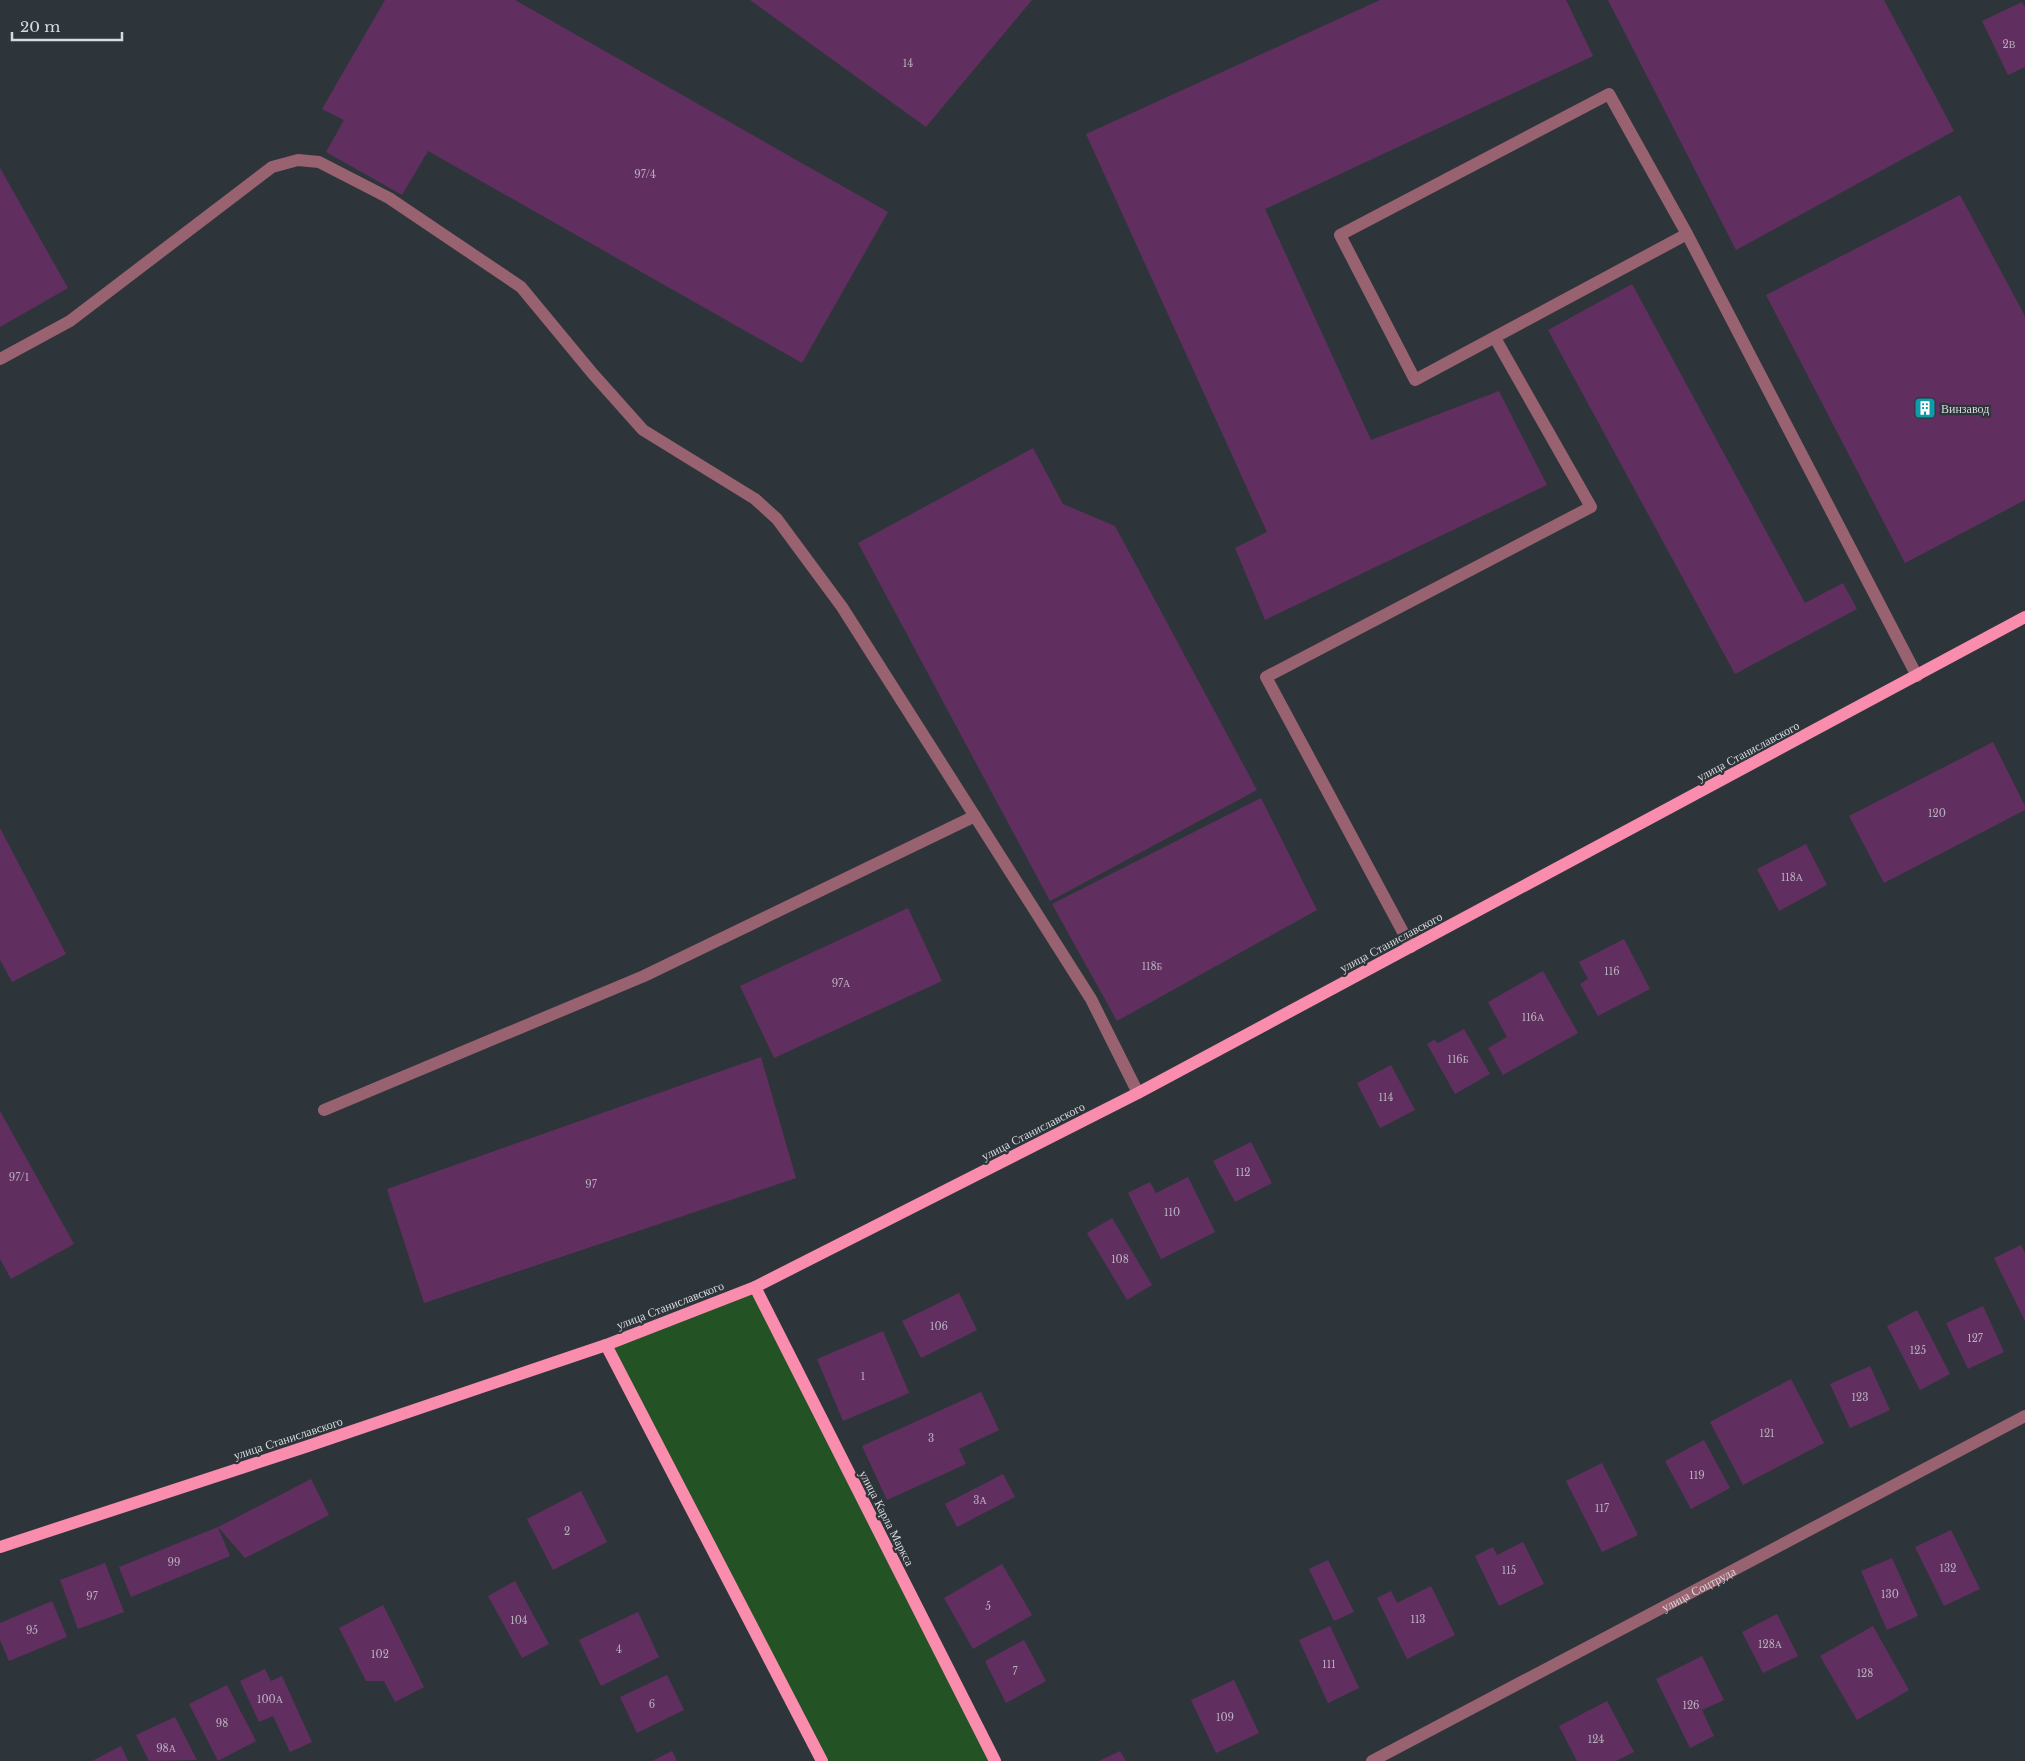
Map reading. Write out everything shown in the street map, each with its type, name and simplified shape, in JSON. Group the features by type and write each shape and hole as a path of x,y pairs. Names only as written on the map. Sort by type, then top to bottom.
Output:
{"main road":[{"name":"улица Станиславского","path":"0,1546 305,1448 606,1345 755,1287 1138,1093 2025,617"},
{"name":"улица Карла Маркса","path":"755,1287 995,1761"},
{"path":"606,1345 822,1761"}],"street":[{"path":"1687,234 1414,380 1340,235 1609,94 1687,234 1917,676"},
{"path":"0,359 70,321 272,167 298,160 319,162 389,198 522,287 593,374 644,430 767,509 842,607 975,816 1091,999 1138,1093"},
{"path":"1411,947 1266,677 1591,508 1495,338"},
{"path":"324,1110 644,976 975,816"},
{"name":"улица Соцтруда","path":"1372,1761 2025,1416"}],"green space":[{"path":"755,1287 998,1761 822,1761 606,1345"}],"building":[{"path":"385,0 515,0 888,212 802,363 428,151 402,195 326,152 344,120 322,109"},
{"path":"750,0 1032,0 926,127"},
{"path":"1380,0 1566,0 1593,56 1265,209 1371,440 1499,391 1547,485 1265,620 1235,548 1267,532 1086,134"},
{"path":"1608,0 1884,0 1954,131 1736,250"},
{"path":"2022,2 2025,7 2025,67 2008,75 1982,21"},
{"path":"0,168 68,288 0,327"},
{"name":"Винзавод","path":"1960,195 2025,316 2025,500 1905,563 1766,295"},
{"path":"1632,284 1805,603 1843,583 1857,609 1735,674 1548,330"},
{"path":"1033,448 1063,504 1115,526 1257,790 1050,901 858,543"},
{"path":"1993,742 2025,806 2025,810 1884,883 1849,816"},
{"path":"1261,798 1317,910 1117,1021 1052,904"},
{"path":"0,828 66,954 12,982 0,960"},
{"path":"1806,844 1827,885 1779,911 1757,869"},
{"path":"908,908 942,981 774,1058 740,986"},
{"path":"1624,939 1650,989 1598,1016 1580,984 1588,979 1579,962"},
{"path":"1543,971 1578,1033 1503,1075 1488,1048 1507,1037 1488,1002"},
{"path":"1464,1029 1490,1074 1455,1094 1427,1044 1434,1040 1438,1043"},
{"path":"761,1057 796,1178 424,1303 387,1189"},
{"path":"1391,1065 1415,1110 1380,1128 1357,1083"},
{"path":"0,1111 74,1244 11,1279 0,1259"},
{"path":"1251,1142 1272,1183 1235,1202 1213,1161"},
{"path":"1188,1177 1215,1232 1161,1259 1128,1193 1150,1182 1156,1193"},
{"path":"1112,1218 1152,1285 1127,1300 1087,1233"},
{"path":"2021,1245 2025,1253 2025,1321 1994,1258"},
{"path":"959,1293 977,1330 921,1358 902,1321"},
{"path":"1983,1306 2004,1352 1968,1369 1946,1323"},
{"path":"1917,1310 1950,1374 1920,1390 1887,1326"},
{"path":"883,1331 909,1393 843,1421 817,1359"},
{"path":"1870,1366 1890,1410 1850,1428 1830,1384"},
{"path":"1791,1379 1824,1443 1743,1485 1710,1422"},
{"path":"981,1392 999,1430 959,1449 966,1464 887,1500 862,1446"},
{"path":"1704,1440 1730,1488 1691,1509 1665,1461"},
{"path":"1602,1463 1638,1535 1602,1552 1566,1481"},
{"path":"1003,1474 1015,1497 957,1527 945,1504"},
{"path":"311,1479 329,1515 245,1558 218,1527"},
{"path":"581,1491 607,1542 553,1570 527,1519"},
{"path":"218,1527 230,1556 131,1597 119,1567"},
{"path":"1951,1530 1980,1589 1944,1606 1915,1547"},
{"path":"1523,1542 1544,1584 1499,1606 1475,1556 1493,1547 1497,1555"},
{"path":"1892,1558 1918,1616 1887,1630 1861,1571"},
{"path":"1328,1560 1354,1612 1334,1621 1309,1569"},
{"path":"105,1563 124,1612 78,1629 60,1580"},
{"path":"1002,1564 1032,1615 973,1649 944,1598"},
{"path":"515,1581 549,1644 522,1658 488,1596"},
{"path":"1431,1586 1455,1635 1407,1659 1377,1598 1391,1591 1397,1603"},
{"path":"52,1601 67,1637 9,1661 0,1640 0,1623"},
{"path":"383,1605 424,1687 395,1702 384,1681 366,1681 339,1628"},
{"path":"638,1612 659,1657 601,1686 579,1640"},
{"path":"1777,1614 1798,1656 1763,1673 1742,1632"},
{"path":"1330,1626 1359,1688 1328,1703 1299,1640"},
{"path":"1873,1626 1909,1690 1857,1720 1820,1656"},
{"path":"1024,1640 1046,1681 1006,1703 985,1661"},
{"path":"1702,1656 1724,1700 1702,1710 1714,1736 1690,1748 1656,1679"},
{"path":"265,1669 271,1681 282,1676 312,1742 290,1752 273,1716 259,1722 240,1681"},
{"path":"667,1675 684,1710 637,1733 620,1697"},
{"path":"1234,1680 1259,1733 1216,1753 1191,1700"},
{"path":"227,1685 256,1741 218,1761 189,1704"},
{"path":"1607,1701 1634,1752 1616,1761 1577,1761 1559,1726"},
{"path":"175,1717 197,1760 149,1761 136,1735"},
{"path":"121,1746 128,1761 92,1761"},
{"path":"672,1751 677,1761 652,1761"},
{"path":"1120,1751 1126,1761 1099,1761"}],"place":[{"name":"Винзавод","path":"1925,408"}]}
